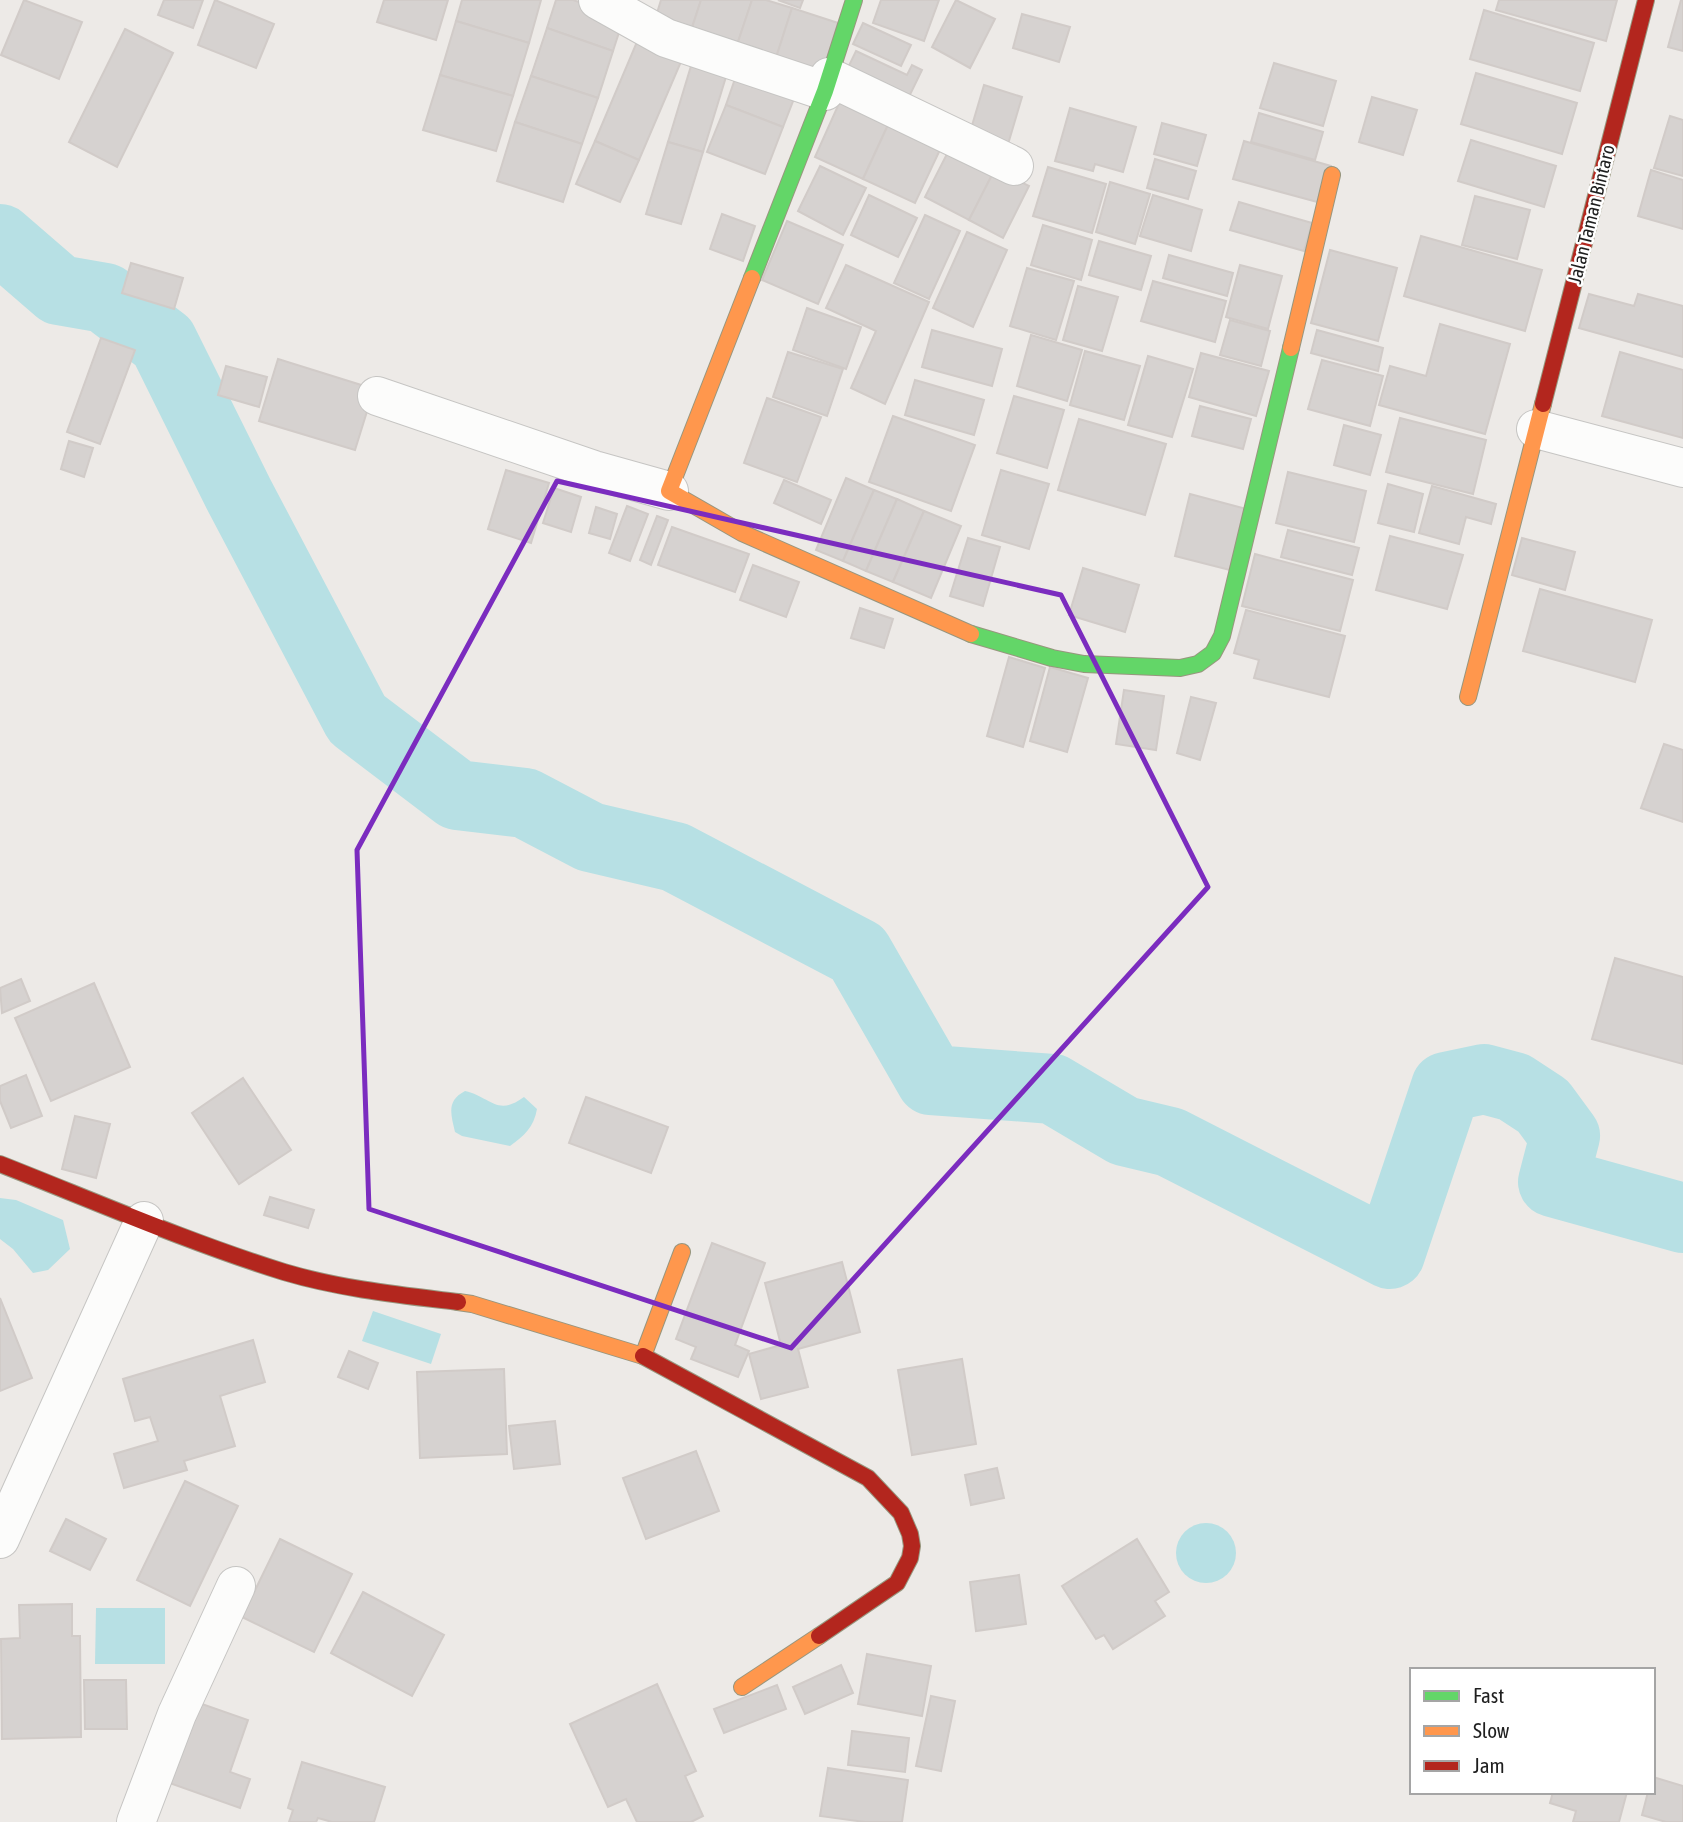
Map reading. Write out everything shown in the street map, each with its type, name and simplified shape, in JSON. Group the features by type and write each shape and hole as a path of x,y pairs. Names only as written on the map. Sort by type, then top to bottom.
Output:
{"street":[{"path":"598,0 640,11 666,38 827,84 1014,166"},
{"path":"669,491 827,84 855,0"},
{"name":"Jalan Taman Bintaro","path":"1468,697 1646,0"},
{"path":"377,396 594,470 669,491 742,533 958,631 1084,664 1180,668 1198,664 1213,653 1222,636 1332,175"},
{"path":"1536,429 1683,468"},
{"path":"0,1164 144,1221 285,1272 350,1288 472,1304 643,1356 868,1478 896,1504 909,1532 910,1558 897,1583 742,1687"},
{"path":"0,1539 144,1221"},
{"path":"643,1356 682,1252"},
{"path":"136,1822 177,1714 236,1586"}],"highlighted area":[{"path":"557,481 1061,595 1208,887 791,1348 369,1209 357,850"}],"water":[{"path":"465,1091 500,1105 515,1103 524,1097 537,1109 531,1126 510,1146 462,1136 455,1132 451,1108 455,1099"},
{"path":"0,1198 16,1200 63,1220 70,1249 48,1270 33,1273 13,1249 0,1239"},
{"path":"373,1311 441,1334 431,1364 362,1341"},
{"path":"1206,1523 1227,1532 1236,1553 1227,1574 1206,1583 1185,1574 1176,1553 1185,1532"},
{"path":"96,1608 165,1608 165,1664 95,1664"}],"building":[{"path":"24,0 82,22 59,79 1,55"},
{"path":"164,0 203,0 193,28 158,15"},
{"path":"215,0 274,24 256,68 198,45"},
{"path":"384,0 448,0 436,40 377,22"},
{"path":"462,0 541,0 529,43 456,21"},
{"path":"556,0 573,0 624,17 613,51 547,28"},
{"path":"661,0 701,0 689,37 653,26"},
{"path":"701,0 752,0 735,51 689,37"},
{"path":"752,0 766,0 792,8 774,64 735,51"},
{"path":"778,0 803,0 800,8"},
{"path":"881,0 939,0 924,41 873,23"},
{"path":"956,0 995,19 970,68 932,47"},
{"path":"1499,0 1617,0 1606,41 1496,10"},
{"path":"1683,0 1683,51 1668,47"},
{"path":"792,8 838,23 821,79 774,64"},
{"path":"1484,10 1594,43 1580,91 1470,59"},
{"path":"1022,14 1070,27 1059,62 1013,48"},
{"path":"456,21 529,43 513,96 440,75"},
{"path":"863,23 911,45 901,66 853,44"},
{"path":"547,28 613,51 598,98 531,76"},
{"path":"125,29 173,53 117,167 69,142"},
{"path":"639,37 683,57 639,160 595,141"},
{"path":"856,51 907,75 912,65 922,70 905,105 844,76"},
{"path":"694,56 729,67 703,152 668,142"},
{"path":"1274,63 1336,81 1323,126 1260,108"},
{"path":"737,73 795,96 783,127 726,105"},
{"path":"1476,73 1577,103 1562,154 1461,124"},
{"path":"440,75 513,96 496,151 423,130"},
{"path":"531,76 598,98 582,144 515,122"},
{"path":"984,85 1022,97 1006,151 968,139"},
{"path":"845,90 894,112 863,179 815,157"},
{"path":"1372,97 1417,110 1403,155 1359,142"},
{"path":"726,105 783,127 765,174 707,152"},
{"path":"1070,108 1136,127 1123,172 1095,164 1093,171 1055,161"},
{"path":"894,112 946,137 915,203 863,179"},
{"path":"1259,113 1323,132 1315,160 1251,142"},
{"path":"1670,116 1683,120 1683,176 1654,168"},
{"path":"515,122 582,144 563,202 497,181"},
{"path":"1162,123 1206,135 1197,166 1154,154"},
{"path":"1471,140 1556,166 1544,207 1458,181"},
{"path":"595,141 639,160 620,202 576,184"},
{"path":"1244,141 1331,166 1321,203 1233,179"},
{"path":"668,142 703,152 681,224 646,214"},
{"path":"951,146 995,169 969,220 925,197"},
{"path":"1155,159 1196,171 1188,199 1147,188"},
{"path":"820,166 866,188 843,235 798,211"},
{"path":"1048,167 1106,184 1092,233 1033,216"},
{"path":"995,169 1029,186 1003,238 969,220"},
{"path":"1651,170 1683,180 1683,229 1638,216"},
{"path":"1110,182 1150,194 1135,244 1096,232"},
{"path":"869,195 917,218 898,257 851,235"},
{"path":"1153,195 1202,210 1191,251 1140,236"},
{"path":"1475,196 1530,210 1517,259 1462,245"},
{"path":"1239,202 1312,223 1304,251 1230,230"},
{"path":"722,214 755,226 743,261 710,249"},
{"path":"925,215 960,231 929,299 894,283"},
{"path":"787,221 843,245 818,304 762,280"},
{"path":"1043,225 1092,240 1081,280 1031,265"},
{"path":"967,232 1007,250 973,327 933,308"},
{"path":"1421,236 1542,270 1525,331 1404,296"},
{"path":"1099,241 1151,256 1141,290 1089,275"},
{"path":"1330,250 1397,268 1378,341 1311,323"},
{"path":"1169,255 1233,273 1227,296 1163,278"},
{"path":"131,263 183,278 174,309 122,293"},
{"path":"846,265 929,302 885,404 851,388 876,331 826,308"},
{"path":"1240,265 1282,276 1268,329 1226,317"},
{"path":"1027,268 1074,281 1056,340 1010,326"},
{"path":"1153,281 1226,301 1215,342 1141,321"},
{"path":"1078,286 1118,297 1102,351 1063,340"},
{"path":"1589,294 1634,306 1638,294 1683,306 1683,357 1579,328"},
{"path":"807,308 861,327 846,369 793,350"},
{"path":"1230,320 1270,331 1261,366 1220,355"},
{"path":"1440,324 1510,344 1485,434 1379,405 1390,366 1426,376"},
{"path":"932,330 1002,349 992,386 922,367"},
{"path":"1317,330 1383,348 1378,371 1311,353"},
{"path":"1031,335 1082,350 1067,401 1017,386"},
{"path":"101,338 135,350 100,444 67,432"},
{"path":"1085,351 1140,366 1124,420 1070,405"},
{"path":"788,352 843,369 827,416 773,397"},
{"path":"1620,352 1683,370 1683,438 1602,416"},
{"path":"1201,353 1269,371 1256,416 1189,397"},
{"path":"1148,356 1193,369 1172,437 1128,425"},
{"path":"278,359 374,389 355,450 259,421"},
{"path":"1322,360 1383,376 1370,426 1308,409"},
{"path":"226,366 267,377 259,407 218,395"},
{"path":"915,380 984,400 974,435 905,415"},
{"path":"1014,396 1064,410 1047,468 997,453"},
{"path":"767,398 821,417 797,482 744,463"},
{"path":"1200,406 1251,419 1243,449 1192,436"},
{"path":"893,416 975,445 951,511 869,482"},
{"path":"1400,418 1486,440 1473,494 1386,472"},
{"path":"1079,419 1166,444 1145,515 1058,490"},
{"path":"1344,425 1381,435 1370,475 1334,465"},
{"path":"69,441 93,448 84,477 61,469"},
{"path":"506,470 549,483 531,543 488,529"},
{"path":"1001,470 1049,484 1029,549 982,535"},
{"path":"1288,472 1366,491 1354,542 1276,523"},
{"path":"846,478 874,490 843,561 816,550"},
{"path":"784,480 831,500 821,524 774,503"},
{"path":"1388,484 1423,494 1414,532 1378,523"},
{"path":"1432,486 1496,504 1491,524 1466,517 1459,544 1419,533"},
{"path":"554,488 581,497 571,532 543,523"},
{"path":"874,490 897,499 866,571 843,561"},
{"path":"1190,494 1250,510 1234,571 1175,556"},
{"path":"897,499 924,511 893,582 866,571"},
{"path":"627,506 648,514 630,561 609,553"},
{"path":"596,507 617,514 610,539 589,533"},
{"path":"924,511 961,526 931,598 893,582"},
{"path":"657,516 668,520 651,565 640,560"},
{"path":"672,527 749,554 735,592 658,565"},
{"path":"1288,530 1359,548 1352,575 1281,557"},
{"path":"1390,536 1463,555 1447,609 1376,590"},
{"path":"968,538 1000,547 983,606 950,596"},
{"path":"1522,538 1575,552 1565,590 1512,575"},
{"path":"1255,554 1353,580 1340,631 1242,606"},
{"path":"753,565 799,582 786,617 740,600"},
{"path":"1083,568 1139,585 1125,632 1069,615"},
{"path":"1540,589 1652,620 1635,682 1523,651"},
{"path":"860,608 893,619 884,648 851,638"},
{"path":"1246,610 1345,636 1329,697 1254,678 1259,660 1234,653"},
{"path":"1009,657 1045,668 1023,747 987,736"},
{"path":"1050,667 1088,678 1067,752 1030,741"},
{"path":"1124,690 1164,696 1156,750 1116,744"},
{"path":"1191,697 1216,703 1200,760 1177,753"},
{"path":"1664,744 1683,750 1683,822 1641,808"},
{"path":"1615,958 1683,977 1683,1064 1592,1039"},
{"path":"21,979 30,1001 2,1013 0,988"},
{"path":"94,983 130,1067 51,1101 15,1018"},
{"path":"26,1075 42,1116 11,1128 0,1101 0,1086"},
{"path":"243,1078 291,1150 239,1184 192,1113"},
{"path":"586,1097 668,1127 651,1173 569,1143"},
{"path":"75,1116 110,1124 96,1178 62,1169"},
{"path":"270,1197 314,1210 308,1228 264,1215"},
{"path":"712,1243 765,1263 735,1345 749,1351 738,1377 691,1359 696,1347 676,1339"},
{"path":"842,1262 860,1332 798,1349 808,1387 761,1399 749,1354 781,1345 765,1283"},
{"path":"0,1298 32,1378 0,1391"},
{"path":"253,1340 265,1382 220,1396 235,1446 184,1461 187,1470 124,1488 114,1454 158,1441 150,1417 135,1421 123,1379"},
{"path":"349,1351 378,1363 368,1389 338,1377"},
{"path":"962,1359 976,1444 912,1455 898,1370"},
{"path":"504,1369 507,1454 420,1458 417,1372"},
{"path":"555,1421 560,1464 514,1469 509,1426"},
{"path":"696,1451 719,1511 646,1539 623,1478"},
{"path":"997,1468 1004,1498 971,1505 965,1475"},
{"path":"185,1481 238,1506 190,1606 137,1580"},
{"path":"66,1519 106,1539 90,1570 50,1551"},
{"path":"280,1539 352,1574 314,1652 242,1617"},
{"path":"1137,1539 1169,1592 1155,1601 1165,1616 1113,1649 1104,1635 1096,1639 1062,1586"},
{"path":"1019,1575 1026,1624 976,1631 970,1582"},
{"path":"363,1592 444,1635 412,1696 331,1653"},
{"path":"72,1604 72,1636 80,1636 81,1737 2,1739 1,1639 20,1638 19,1605"},
{"path":"867,1654 931,1666 922,1716 858,1704"},
{"path":"841,1665 853,1693 805,1714 793,1687"},
{"path":"84,1680 126,1680 127,1729 85,1729"},
{"path":"657,1684 696,1771 685,1776 703,1816 691,1822 637,1822 626,1799 608,1807 570,1724"},
{"path":"777,1685 786,1709 724,1733 714,1709"},
{"path":"931,1696 955,1701 941,1771 916,1766"},
{"path":"199,1703 248,1720 230,1772 250,1779 240,1808 161,1780"},
{"path":"852,1731 909,1738 905,1772 848,1765"},
{"path":"302,1762 385,1787 374,1822 332,1822 318,1818 316,1822 289,1822 293,1810 288,1808"},
{"path":"828,1768 908,1780 902,1822 865,1822 820,1816"},
{"path":"1655,1778 1683,1786 1683,1822 1666,1822 1642,1815 1647,1794 1655,1794"},
{"path":"1552,1794 1626,1794 1619,1822 1573,1822 1576,1811 1550,1803"}],"waterway":[{"path":"0,239 59,290 105,298 163,342 239,495 357,719 457,795 525,803 590,837 675,857 858,953 931,1080 1053,1089 1124,1131 1170,1142 1390,1254 1446,1087 1484,1079 1514,1087 1543,1106 1565,1136 1553,1182 1683,1218"}],"traffic: fast":[{"path":"752,278 825,91 854,0"},
{"path":"971,634 1052,658 1084,664 1180,668 1198,664 1213,653 1222,636 1291,348"}],"traffic: slow":[{"path":"1291,348 1332,175"},
{"path":"752,278 669,491 742,533 971,634"},
{"path":"1468,697 1543,404"},
{"path":"458,1302 643,1356 682,1252"},
{"path":"742,1687 819,1636"}],"traffic: jam":[{"path":"1543,404 1646,0"},
{"path":"0,1164 177,1234 284,1272 349,1287 458,1302"},
{"path":"643,1356 868,1478 901,1513 912,1546 910,1558 897,1583 819,1636"}]}
